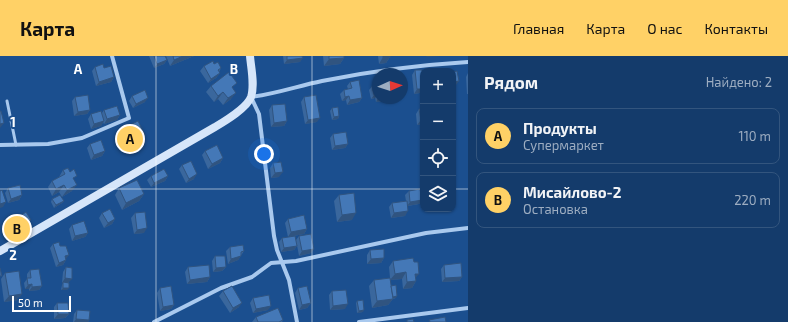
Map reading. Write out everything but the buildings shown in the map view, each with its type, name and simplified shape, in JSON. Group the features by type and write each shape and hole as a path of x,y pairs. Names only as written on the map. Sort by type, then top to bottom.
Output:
{"main road":[{"path":"0,251 237,113 251,97 252,85 250,56"}],"street":[{"path":"0,145 48,144 82,138 129,118 112,56"},
{"path":"297,322 289,280 281,262 274,236 259,114 251,97 272,94 322,81 405,66 468,62"},
{"path":"154,322 221,288 252,277 271,263 296,261 426,233 468,228"},
{"path":"359,322 468,308"}],"lane":[{"path":"8,100 16,145"}],"place":[{"name":"Продукты","path":"130,139"},
{"name":"Мисайлово-2","path":"17,229"}]}
